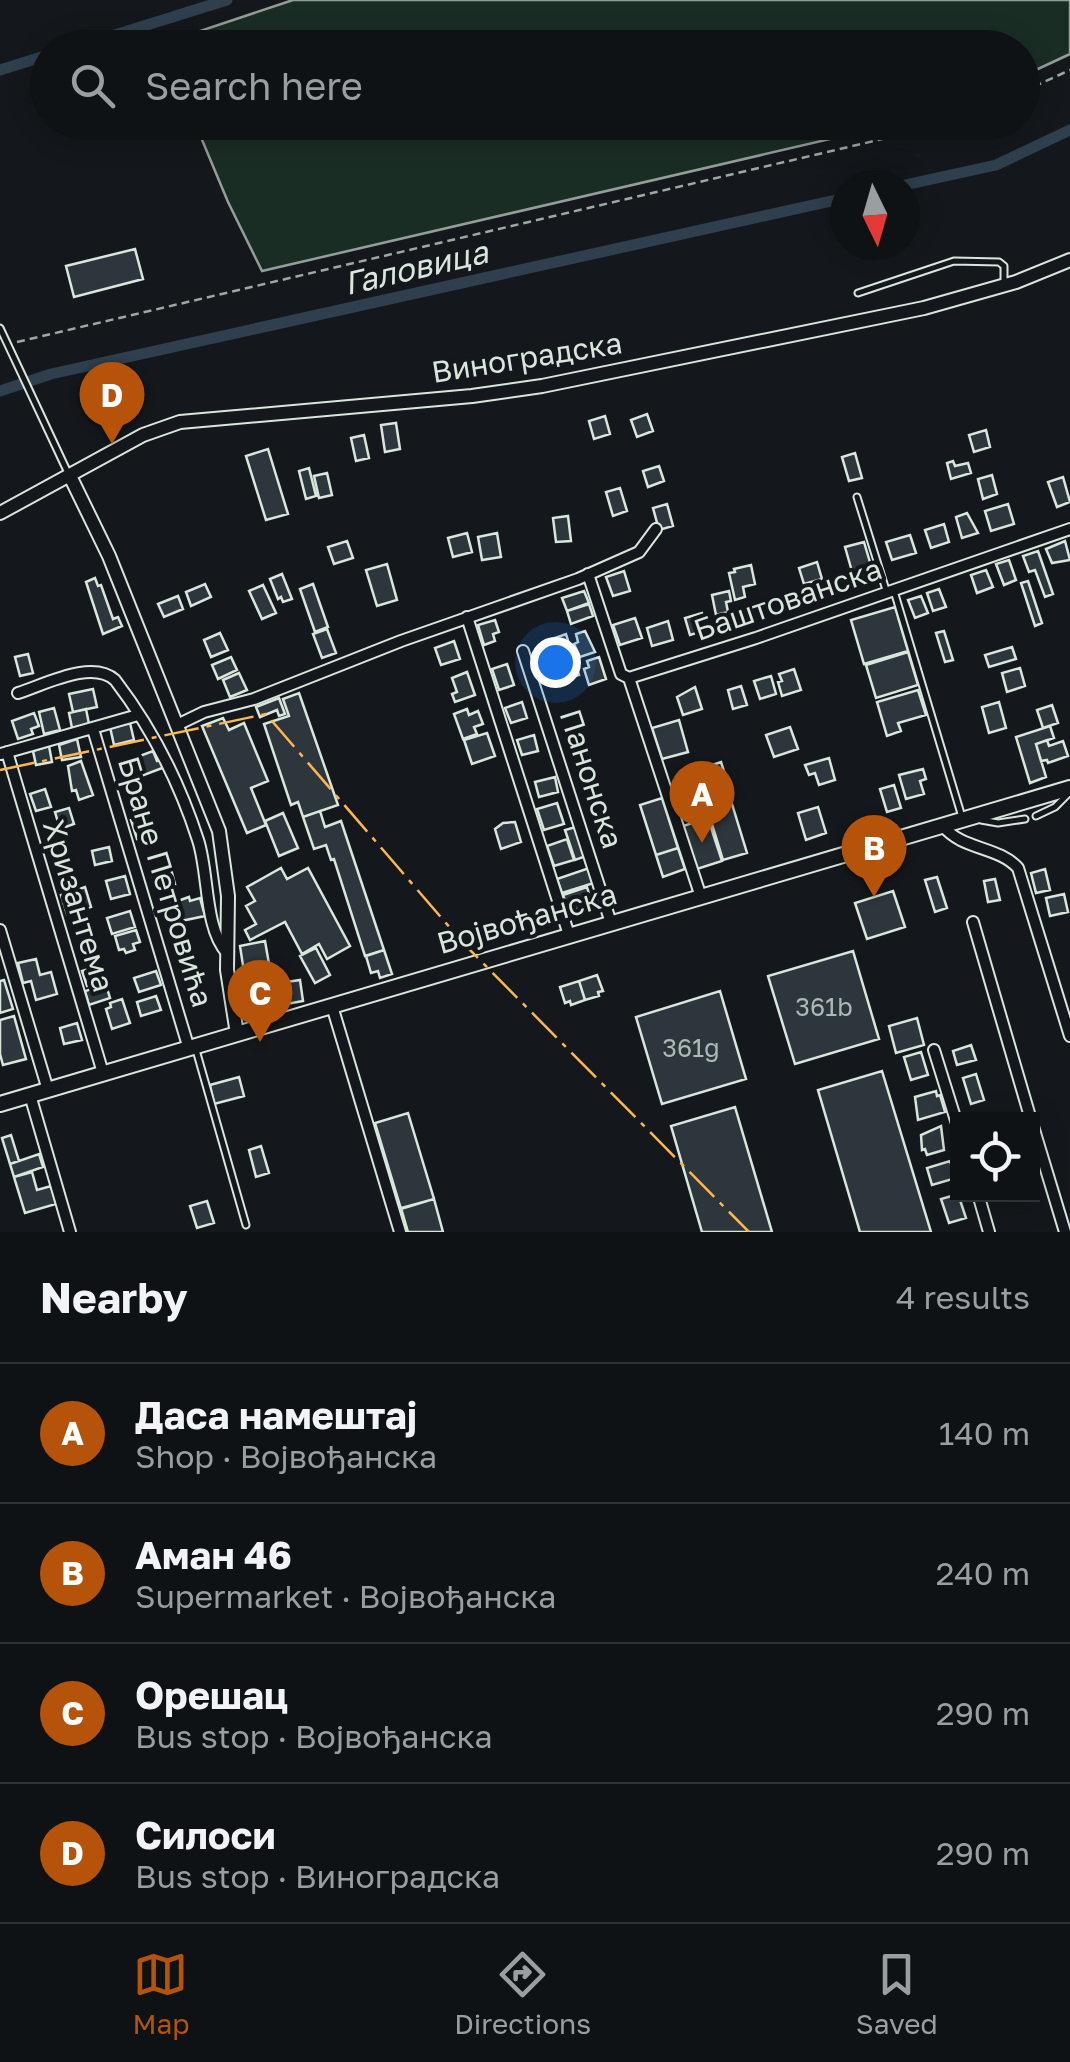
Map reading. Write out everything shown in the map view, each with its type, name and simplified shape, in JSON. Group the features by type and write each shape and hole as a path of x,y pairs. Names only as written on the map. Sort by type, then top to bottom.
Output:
{"main road":[{"name":"Војвођанска","path":"0,1104 1070,790"}],"street":[{"name":"Виноградска","path":"0,512 157,429 191,419 519,390 924,308 1004,286 1070,260"},
{"path":"70,476 109,556 180,723 221,842 228,896 227,953 237,1034"},
{"path":"180,723 288,687 588,574 639,552 656,529"},
{"name":"Баштованска","path":"629,678 1070,530"},
{"path":"588,574 620,674 629,678 701,897"},
{"path":"467,617 570,936"},
{"name":"Панонска","path":"523,651 611,923"},
{"path":"18,693 91,671 102,671 115,680 163,759 194,828 214,931 227,953"},
{"path":"3,753 138,715"},
{"name":"Бране Петровића","path":"93,729 192,1048"},
{"name":"Хризантема","path":"3,753 102,1074"},
{"path":"943,826 954,837 1006,858 1018,868 1070,1036"},
{"path":"972,922 1029,1112"},
{"path":"0,930 48,1090"},
{"path":"332,1006 400,1232"},
{"path":"934,1050 953,1112"},
{"path":"30,1095 70,1232"},
{"path":"1040,1148 1065,1232"},
{"path":"980,1202 989,1232"}],"lane":[{"path":"858,293 954,261 999,262 1004,266 1004,286"},
{"path":"0,328 70,476"},
{"path":"857,498 968,819 998,823 1025,819"},
{"path":"1036,816 1055,807 1070,790"},
{"path":"192,1048 246,1225"}],"path":[{"path":"1040,84 1070,70"},
{"path":"8,344 879,140"}],"green space":[{"path":"293,0 1070,0 1070,54 1040,68 1040,30 203,30"},
{"path":"202,140 826,140 262,271"}],"building":[{"path":"135,249 143,279 74,297 66,266"},
{"path":"647,414 653,431 637,437 631,420"},
{"path":"605,416 610,434 594,439 589,421"},
{"path":"396,423 400,449 385,452 381,425"},
{"path":"986,430 990,447 974,452 969,435"},
{"path":"364,435 369,458 356,461 351,438"},
{"path":"268,449 288,514 266,520 246,456"},
{"path":"855,453 862,478 849,481 842,457"},
{"path":"953,461 955,466 968,463 971,473 951,479 947,463"},
{"path":"659,466 664,481 648,487 643,471"},
{"path":"309,468 316,496 306,499 299,471"},
{"path":"327,473 332,495 319,498 314,476"},
{"path":"992,475 997,494 983,499 978,479"},
{"path":"1063,477 1070,502 1057,507 1048,482"},
{"path":"620,488 627,511 613,516 606,492"},
{"path":"667,504 673,526 659,530 653,508"},
{"path":"1008,504 1014,524 991,531 985,511"},
{"path":"967,513 978,533 962,538 956,517"},
{"path":"568,516 571,541 556,542 553,518"},
{"path":"944,524 949,542 931,548 925,530"},
{"path":"467,533 472,552 453,557 448,538"},
{"path":"497,533 501,557 482,560 478,537"},
{"path":"910,535 916,553 892,560 886,542"},
{"path":"347,541 353,558 334,564 328,547"},
{"path":"1065,541 1070,560 1052,563 1046,549"},
{"path":"864,542 874,576 855,582 845,547"},
{"path":"1038,551 1053,594 1045,597 1035,570 1029,572 1023,556"},
{"path":"1009,560 1016,580 1004,585 996,564"},
{"path":"817,562 822,579 804,584 799,568"},
{"path":"387,564 397,600 377,606 366,570"},
{"path":"751,565 755,584 743,587 745,597 735,600 729,573"},
{"path":"986,570 993,587 977,593 971,575"},
{"path":"624,571 630,591 613,596 606,577"},
{"path":"282,574 292,599 283,602 270,579"},
{"path":"95,578 113,619 118,617 122,626 103,634 86,582"},
{"path":"1028,581 1042,623 1035,626 1021,583"},
{"path":"205,584 211,597 191,606 186,592"},
{"path":"313,584 328,627 315,632 300,589"},
{"path":"263,585 276,613 262,619 249,591"},
{"path":"939,589 946,607 933,611 927,593"},
{"path":"584,591 589,603 567,611 562,598"},
{"path":"729,591 728,612 716,615 712,595"},
{"path":"178,596 183,609 164,617 158,604"},
{"path":"921,596 928,613 915,618 908,600"},
{"path":"589,604 593,616 571,624 567,611"},
{"path":"895,607 908,651 864,664 851,620"},
{"path":"702,613 707,630 690,635 685,618"},
{"path":"635,618 642,638 620,645 613,625"},
{"path":"495,620 499,632 493,634 495,641 484,645 478,625"},
{"path":"668,621 673,640 652,646 647,628"},
{"path":"327,629 336,653 322,658 313,634"},
{"path":"585,631 595,652 580,657 574,644 578,642 576,634"},
{"path":"944,631 953,660 945,662 936,633"},
{"path":"220,633 228,650 211,657 204,640"},
{"path":"566,634 571,650 555,656 549,640"},
{"path":"454,641 460,659 441,665 435,648"},
{"path":"1012,647 1016,659 989,667 985,655"},
{"path":"908,652 918,685 876,698 866,665"},
{"path":"572,653 579,675 557,682 550,660"},
{"path":"28,654 33,673 20,676 15,657"},
{"path":"231,657 237,670 218,679 212,665"},
{"path":"599,657 606,679 589,685 584,669 589,667 587,661"},
{"path":"507,664 514,685 499,690 492,669"},
{"path":"1020,668 1025,686 1007,692 1002,673"},
{"path":"794,669 801,690 782,696 779,674"},
{"path":"467,672 475,695 455,702 452,694 457,692 452,678"},
{"path":"239,673 247,690 230,697 223,680"},
{"path":"771,676 776,694 760,699 754,681"},
{"path":"741,686 747,705 733,709 728,690"},
{"path":"695,687 702,709 683,715 677,697"},
{"path":"93,689 97,707 73,712 69,694"},
{"path":"918,690 926,715 898,723 901,731 887,736 877,702"},
{"path":"299,693 338,805 303,817 298,802 291,805 264,724 289,716 283,699"},
{"path":"279,698 285,714 279,716 277,710 260,717 256,707"},
{"path":"522,702 527,718 511,723 505,708"},
{"path":"999,702 1006,728 989,733 982,707"},
{"path":"1052,705 1058,723 1043,728 1037,710"},
{"path":"54,708 60,730 44,734 39,712"},
{"path":"86,709 89,724 72,728 69,713"},
{"path":"467,709 469,715 478,711 483,724 474,727 477,734 463,739 454,714"},
{"path":"34,713 39,726 31,729 33,734 18,739 12,721"},
{"path":"223,718 229,730 244,723 268,781 251,788 266,825 247,833 202,726"},
{"path":"679,720 688,752 662,759 652,728"},
{"path":"130,723 134,740 114,745 110,727"},
{"path":"1050,726 1054,738 1036,744 1046,777 1030,783 1016,737"},
{"path":"790,727 798,749 774,757 766,735"},
{"path":"487,733 495,756 472,764 464,740"},
{"path":"534,735 538,751 522,755 517,740"},
{"path":"77,739 81,757 62,760 59,745"},
{"path":"1047,740 1049,746 1063,741 1068,756 1048,763 1041,761 1036,744"},
{"path":"49,746 52,762 36,765 33,751"},
{"path":"153,751 165,767 144,775 137,757"},
{"path":"829,758 835,780 819,785 815,773 809,775 805,765"},
{"path":"81,761 93,795 79,800 76,790 72,791 68,766"},
{"path":"721,762 729,787 709,789 703,768"},
{"path":"923,769 926,779 920,781 924,794 906,799 899,775"},
{"path":"555,777 558,792 539,797 535,782"},
{"path":"894,785 901,808 887,812 880,789"},
{"path":"45,789 51,807 36,811 30,794"},
{"path":"662,798 678,848 656,855 640,805"},
{"path":"557,803 564,824 544,830 537,809"},
{"path":"732,804 747,853 723,860 708,811"},
{"path":"818,807 826,833 806,840 798,813"},
{"path":"69,808 74,824 60,829 55,812"},
{"path":"320,811 325,827 341,821 384,950 365,956 334,859 331,860 326,845 314,849 303,817"},
{"path":"283,813 298,848 279,856 265,821"},
{"path":"146,816 152,835 137,839 131,820"},
{"path":"708,818 722,861 697,869 683,826"},
{"path":"515,822 521,842 501,849 495,829 503,823"},
{"path":"579,826 589,855 575,860 565,830"},
{"path":"567,839 574,860 554,866 547,846"},
{"path":"109,847 112,861 95,865 92,851"},
{"path":"678,848 685,869 663,877 656,855"},
{"path":"592,867 597,882 562,893 557,879"},
{"path":"281,868 287,879 308,868 350,946 327,959 319,944 302,954 285,922 250,940 245,930 256,924 246,906 255,901 247,887"},
{"path":"171,869 175,884 156,889 152,874"},
{"path":"1045,869 1050,890 1036,893 1031,873"},
{"path":"125,876 130,894 111,899 106,881"},
{"path":"937,877 947,908 935,912 925,880"},
{"path":"995,879 1000,900 988,902 984,881"},
{"path":"85,887 91,907 67,914 61,895"},
{"path":"587,887 592,904 569,912 563,895"},
{"path":"893,891 905,927 867,939 855,903"},
{"path":"1064,894 1068,912 1050,916 1046,898"},
{"path":"189,897 190,901 200,898 205,916 181,921 172,903"},
{"path":"130,911 135,927 112,934 107,918"},
{"path":"136,930 140,942 133,944 135,950 119,950 115,936"},
{"path":"265,941 272,981 246,985 240,946"},
{"path":"316,948 330,975 315,983 300,956"},
{"path":"384,950 392,974 380,978 378,971 371,973 366,956"},
{"path":"853,951 879,1039 795,1064 768,976"},
{"path":"36,959 40,975 51,972 57,994 36,1000 31,981 23,983 18,963"},
{"path":"98,966 103,981 87,986 82,971"},
{"path":"156,971 161,985 139,992 134,978"},
{"path":"597,975 603,991 585,1000 579,981"},
{"path":"4,980 13,1009 0,1013 0,981"},
{"path":"300,980 303,1001 264,1008 260,986"},
{"path":"579,981 585,1000 565,1003 560,987"},
{"path":"106,985 110,998 89,1005 85,991"},
{"path":"260,988 263,1007 249,1009 247,990"},
{"path":"720,991 746,1079 662,1104 636,1017"},
{"path":"156,996 161,1010 141,1016 137,1002"},
{"path":"122,999 130,1023 112,1029 106,1009"},
{"path":"14,1016 26,1059 3,1065 0,1020"},
{"path":"917,1018 924,1045 896,1053 889,1026"},
{"path":"77,1023 82,1040 64,1044 60,1028"},
{"path":"971,1045 976,1060 957,1065 953,1051"},
{"path":"921,1052 928,1075 911,1080 904,1057"},
{"path":"882,1071 931,1232 860,1232 818,1090"},
{"path":"976,1074 984,1100 971,1104 963,1078"},
{"path":"239,1077 244,1096 214,1104 210,1085"},
{"path":"936,1091 945,1112 918,1120 915,1097"},
{"path":"735,1107 772,1232 702,1232 671,1126"},
{"path":"408,1113 434,1199 401,1209 375,1123"},
{"path":"941,1126 944,1150 927,1155 922,1150 921,1135"},
{"path":"11,1135 19,1161 10,1164 2,1138"},
{"path":"261,1146 269,1173 256,1177 249,1150"},
{"path":"39,1154 43,1167 14,1177 10,1164"},
{"path":"950,1161 950,1180 932,1185 927,1168"},
{"path":"32,1172 37,1190 51,1186 56,1204 25,1213 14,1177"},
{"path":"950,1196 950,1202 961,1202 966,1218 949,1223 941,1199"},
{"path":"434,1199 443,1232 408,1232 401,1208"},
{"path":"207,1201 214,1223 197,1228 190,1206"}],"waterway":[{"path":"131,30 227,0"},
{"path":"0,70 30,61"},
{"name":"Галовица","path":"920,182 996,165 1070,130"},
{"name":"Галовица","path":"0,391 51,374 830,201"}],"power":[{"path":"0,770 266,714 464,944 749,1232"}],"place":[{"name":"Силоси","path":"112,444"},
{"name":"Даса намештај","path":"702,843"},
{"name":"Аман 46","path":"874,897"},
{"name":"Орешац","path":"260,1042"}]}
